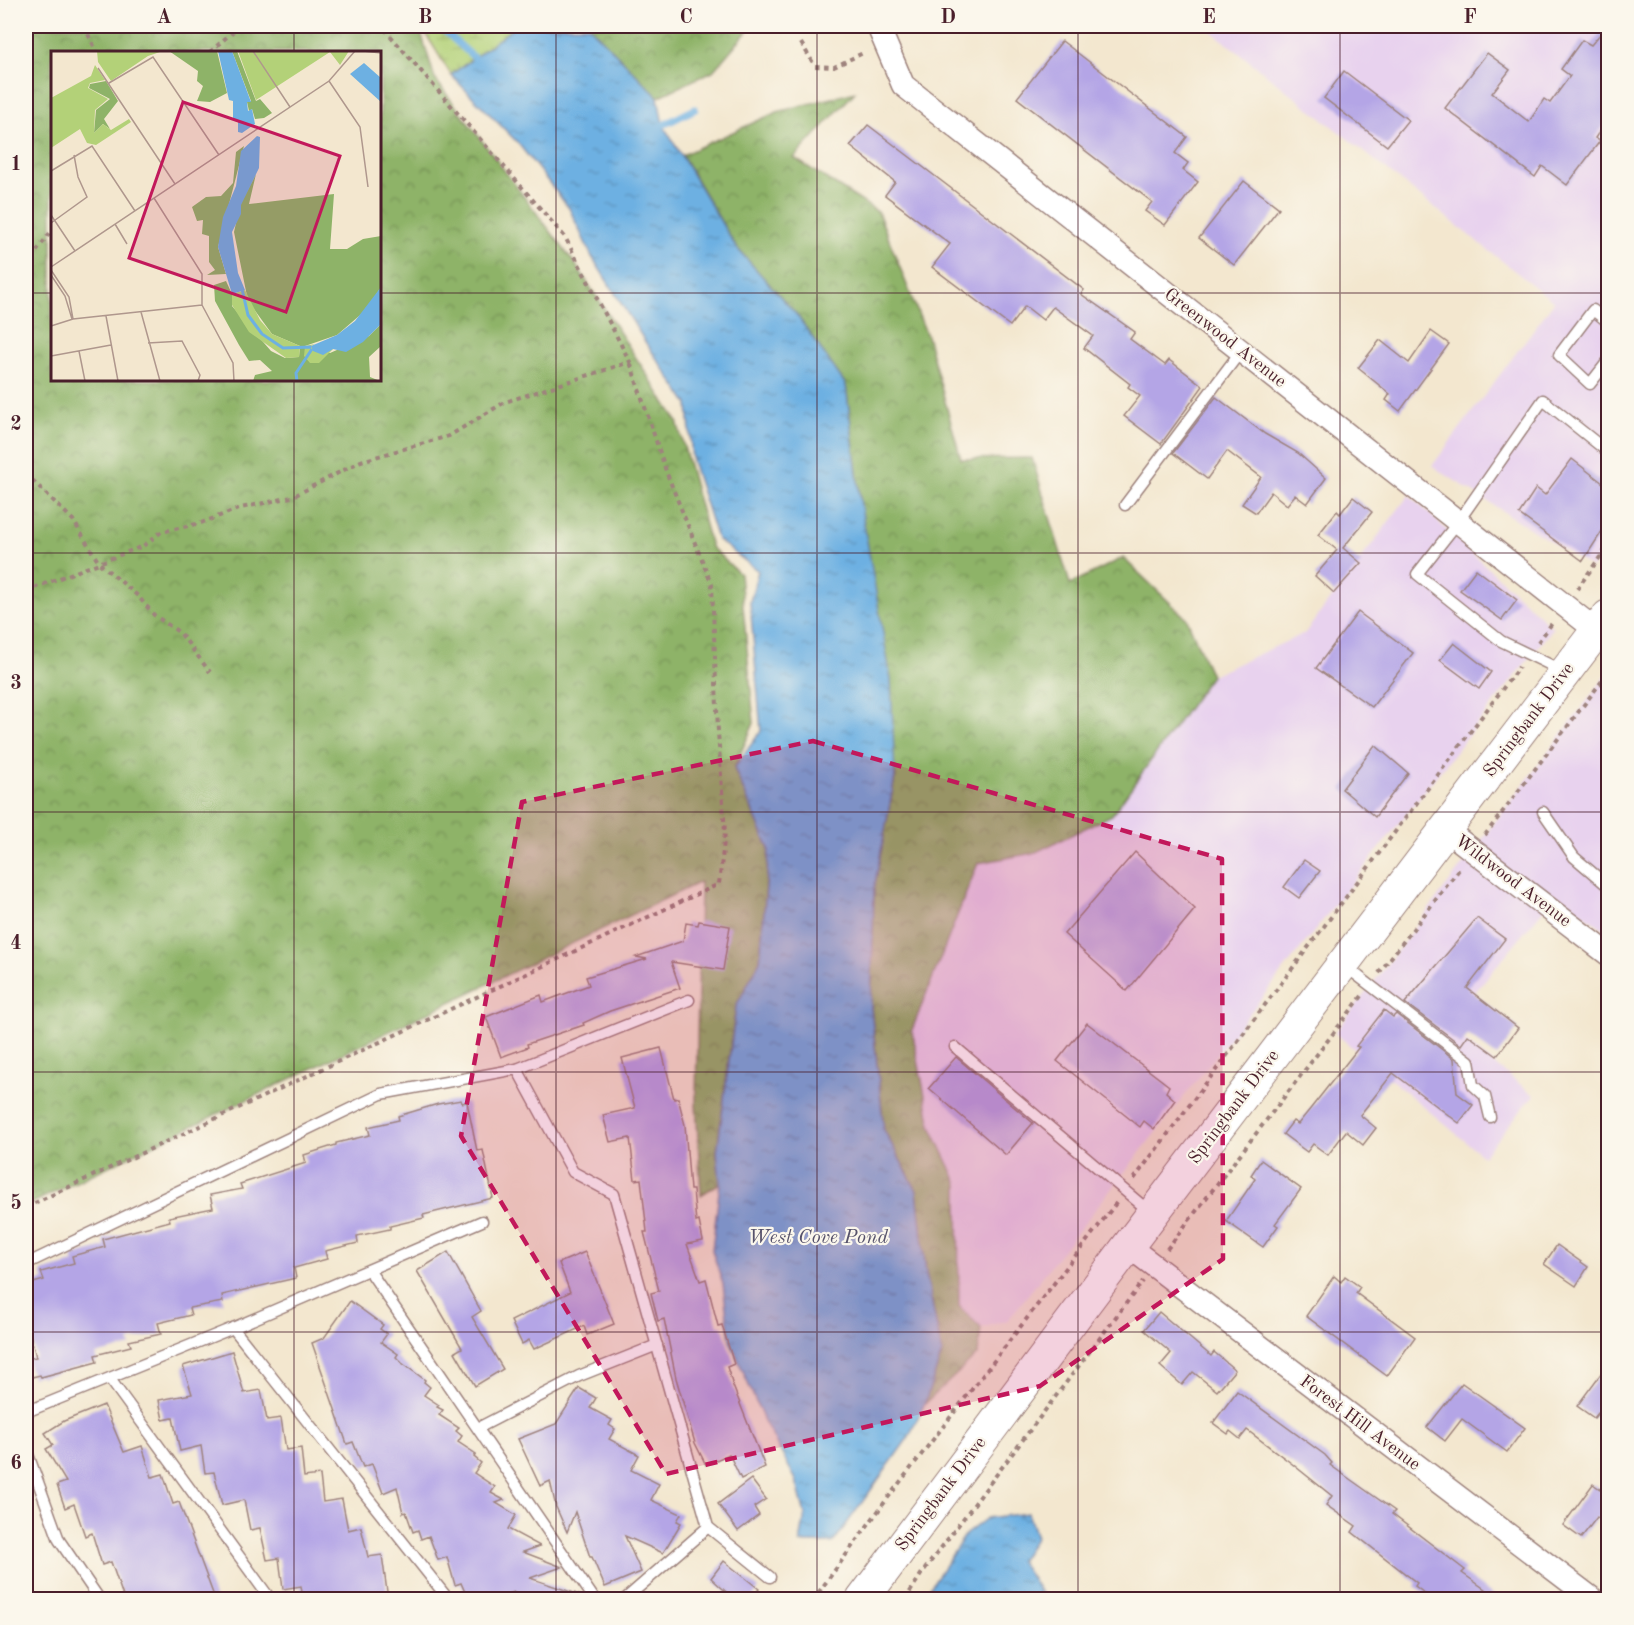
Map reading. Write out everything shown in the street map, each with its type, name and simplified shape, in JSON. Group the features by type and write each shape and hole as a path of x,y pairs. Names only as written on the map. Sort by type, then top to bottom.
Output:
{"main road":[{"name":"Springbank Drive","path":"862,1599 1152,1214 1603,623"}],"street":[{"name":"Greenwood Avenue","path":"881,34 903,85 1565,606 1603,623"},
{"name":"Wildwood Avenue","path":"1446,830 1607,950"},
{"name":"Forest Hill Avenue","path":"1128,1246 1594,1599"}],"lane":[{"path":"1608,322 1593,310 1559,355 1590,384 1608,361"},
{"path":"1125,505 1241,351"},
{"path":"1566,672 1501,641 1417,574 1458,522 1543,400 1608,452"},
{"path":"1544,812 1574,857 1608,886"},
{"path":"1343,964 1469,1061 1473,1085 1485,1096 1490,1117"},
{"path":"26,1264 381,1094 517,1069 689,1000"},
{"path":"955,1047 1152,1214"},
{"path":"517,1069 573,1172 614,1194 708,1527 770,1577"},
{"path":"26,1412 233,1328 482,1221"},
{"path":"369,1270 595,1599"},
{"path":"233,1328 449,1599"},
{"path":"478,1428 579,1376 657,1345"},
{"path":"110,1379 271,1599"},
{"path":"26,1449 59,1540 100,1599"},
{"path":"624,1599 708,1527"}],"path":[{"path":"84,26 96,51"},
{"path":"211,51 239,26"},
{"path":"26,1207 719,884 725,832 717,732 712,585 667,474 630,362 565,237 382,26"},
{"path":"801,43 814,66 834,67 881,34"},
{"path":"26,266 51,231"},
{"path":"26,591 143,546 161,532 201,523 240,508 292,497 361,460 449,436 505,402 630,362"},
{"path":"26,474 73,520 99,563 138,596 154,615 180,633 210,672"},
{"path":"813,1599 887,1499 1125,1191 1608,546"},
{"path":"905,1599 922,1573 1154,1266 1608,673"}],"highlighted area":[{"path":"813,741 1222,859 1223,1259 1040,1386 666,1474 461,1136 522,802"}],"shaded area":[{"path":"1205,26 1608,26 1608,546 1592,568 1432,466 1554,302"},
{"path":"1409,495 1553,628 1008,1320 981,1328 959,1306 958,1184 931,1126 912,1030 978,863 1034,853 1145,770 1211,676 1305,633"},
{"path":"1608,673 1608,932 1556,894 1446,1027 1534,1095 1483,1156 1335,1033"}],"green space":[{"path":"26,26 419,26 435,79 576,265 677,421 711,547 740,574 754,723 734,768 769,849 760,961 736,1006 717,1152 720,1183 701,1195 696,1103 700,882 26,1206"},
{"path":"421,26 516,26 451,75"},
{"path":"589,26 752,26 713,71 658,97"},
{"path":"855,92 794,158 878,212 927,336 961,459 1032,458 1070,584 1123,558 1187,619 1211,676 1112,815 1034,853 978,863 912,1030 931,1126 958,1184 959,1306 981,1328 978,1354 924,1405 942,1353 926,1273 917,1191 884,1130 871,1008 874,889 895,777 846,385 796,314 736,247 682,155 777,112"}],"water":[{"name":"West Cove Pond","path":"516,26 589,26 658,97 663,125 736,247 796,314 846,385 861,506 891,679 895,777 874,889 871,1008 884,1130 917,1191 926,1273 942,1353 924,1405 908,1438 833,1543 800,1543 805,1514 796,1480 764,1421 730,1341 723,1284 712,1250 720,1183 717,1152 736,1006 760,961 769,849 734,768 761,731 750,602 758,571 717,539 692,461 688,404 646,343 592,257 569,208 517,142 451,75"},
{"path":"1028,1513 1036,1537 1020,1561 1045,1599 922,1599 966,1534 987,1518"}],"building":[{"path":"1607,26 1608,119 1595,138 1600,141 1567,185 1542,166 1535,177 1445,108 1487,53 1510,70 1492,93 1529,122 1544,99 1550,103 1570,76 1561,69 1582,40 1591,45"},
{"path":"1062,41 1187,137 1175,153 1188,163 1183,170 1198,182 1165,225 1145,211 1152,202 1017,98"},
{"path":"1344,71 1408,120 1387,146 1324,98"},
{"path":"868,125 1084,290 1081,294 1135,332 1130,339 1165,365 1169,360 1203,386 1161,444 1124,416 1140,396 1128,387 1130,384 1084,348 1093,336 1053,307 1043,320 1025,306 1010,326 932,267 950,244 885,195 895,182 850,146"},
{"path":"1244,181 1279,208 1234,265 1199,238"},
{"path":"1431,331 1449,344 1400,411 1386,400 1390,394 1358,368 1380,340 1409,363"},
{"path":"1216,397 1265,434 1298,453 1326,478 1307,504 1295,495 1287,505 1271,492 1256,513 1242,504 1261,477 1227,451 1207,479 1173,453"},
{"path":"1572,459 1608,487 1608,522 1583,561 1519,514 1536,488 1545,495"},
{"path":"1353,497 1372,512 1343,548 1361,563 1334,593 1315,576 1337,550 1318,535 1337,511 1340,514"},
{"path":"1476,569 1517,600 1502,620 1460,590"},
{"path":"1358,612 1413,653 1372,707 1316,668"},
{"path":"1454,643 1491,672 1479,689 1440,660"},
{"path":"1375,745 1408,773 1375,817 1342,789"},
{"path":"1135,852 1195,909 1127,991 1064,934"},
{"path":"1304,860 1320,871 1299,898 1284,887"},
{"path":"1477,918 1505,939 1467,988 1518,1028 1497,1056 1468,1035 1461,1045 1405,1003"},
{"path":"699,921 730,926 723,970 671,962 680,988 610,1011 583,1023 584,1025 527,1044 528,1047 501,1057 486,1017 541,995 543,1002 589,985 586,977 647,959 636,957 683,941 686,923 698,925"},
{"path":"1384,1010 1393,1017 1396,1014 1454,1059 1457,1093 1473,1105 1459,1123 1393,1073 1360,1115 1376,1128 1363,1145 1346,1131 1328,1155 1313,1144 1307,1152 1283,1134 1293,1121 1298,1124 1359,1047 1356,1046"},
{"path":"1087,1023 1169,1086 1166,1092 1175,1100 1154,1129 1144,1121 1140,1127 1057,1061"},
{"path":"661,1048 674,1099 678,1098 685,1125 690,1190 693,1190 696,1222 699,1221 703,1241 687,1244 700,1281 706,1279 718,1326 722,1325 734,1364 727,1367 765,1467 741,1479 729,1454 706,1465 695,1443 676,1378 664,1319 658,1321 651,1293 659,1291 644,1232 647,1232 641,1179 635,1180 630,1138 610,1142 603,1115 635,1108 622,1058"},
{"path":"956,1057 1033,1123 1006,1155 929,1088"},
{"path":"461,1100 462,1103 467,1102 477,1151 483,1150 493,1198 423,1215 424,1218 390,1226 390,1229 357,1236 358,1243 325,1251 327,1259 294,1268 296,1278 222,1295 223,1302 189,1308 191,1315 158,1323 161,1334 129,1341 131,1346 95,1355 97,1362 41,1377 40,1375 32,1377 27,1359 36,1357 26,1318 26,1285 44,1280 41,1272 74,1263 72,1256 105,1247 103,1239 170,1221 169,1217 213,1208 210,1195 242,1189 240,1184 306,1163 304,1155 336,1145 336,1143 370,1135 368,1127 399,1120 398,1116 438,1104"},
{"path":"1261,1160 1301,1189 1275,1224 1278,1226 1263,1247 1226,1221 1255,1179 1251,1175"},
{"path":"1557,1245 1588,1267 1576,1286 1544,1264"},
{"path":"448,1252 481,1311 472,1317 503,1369 475,1386 455,1352 462,1348 417,1271"},
{"path":"585,1252 614,1324 587,1335 584,1326 534,1349 529,1340 522,1344 511,1321 570,1292 559,1263"},
{"path":"1334,1276 1341,1282 1345,1276 1360,1287 1356,1293 1415,1337 1387,1376 1306,1316"},
{"path":"350,1301 383,1325 380,1329 387,1334 381,1342 398,1354 396,1357 402,1363 425,1380 424,1382 430,1387 424,1395 443,1410 439,1415 459,1428 456,1431 462,1436 458,1442 476,1454 474,1457 481,1463 474,1473 495,1487 491,1493 504,1500 496,1503 516,1515 508,1529 540,1546 523,1552 562,1567 530,1578 583,1596 584,1599 535,1599 514,1592 495,1599 468,1599 461,1583 455,1585 447,1557 438,1560 429,1536 421,1539 418,1530 413,1532 406,1512 403,1513 397,1487 383,1493 372,1464 363,1467 353,1442 347,1444 312,1343 324,1338"},
{"path":"1159,1312 1211,1356 1214,1352 1235,1370 1217,1391 1193,1372 1182,1385 1160,1366 1171,1353 1144,1330"},
{"path":"232,1351 244,1393 261,1390 267,1420 281,1418 286,1450 301,1448 304,1477 320,1475 323,1502 342,1499 348,1530 361,1527 368,1557 382,1555 388,1599 303,1599 301,1586 283,1589 279,1558 267,1560 260,1528 250,1530 244,1500 222,1505 214,1472 205,1473 201,1446 180,1451 173,1418 163,1420 159,1400 192,1394 183,1366"},
{"path":"1608,1364 1608,1404 1600,1415 1598,1413 1594,1418 1577,1406"},
{"path":"1462,1383 1525,1428 1507,1452 1462,1419 1445,1441 1427,1427"},
{"path":"579,1388 596,1398 590,1408 612,1420 609,1425 615,1429 609,1439 639,1455 631,1470 659,1484 651,1500 681,1514 677,1521 681,1523 663,1553 625,1536 641,1572 605,1587 590,1557 575,1512 567,1532 556,1507 550,1481 540,1486 518,1439 556,1424"},
{"path":"1237,1391 1325,1455 1332,1463 1330,1465 1395,1511 1392,1514 1465,1570 1462,1573 1499,1599 1432,1599 1415,1586 1417,1583 1352,1532 1356,1526 1326,1505 1332,1496 1247,1430 1240,1439 1230,1431 1228,1434 1213,1423"},
{"path":"104,1405 124,1452 142,1446 152,1477 163,1474 173,1504 179,1502 215,1599 124,1599 111,1562 102,1565 92,1533 85,1536 74,1504 65,1508 57,1485 66,1482 46,1449 53,1445 45,1433 64,1421"},
{"path":"751,1479 766,1499 754,1507 759,1515 738,1531 718,1504"},
{"path":"1593,1484 1608,1495 1608,1526 1597,1517 1581,1538 1563,1525"},
{"path":"724,1561 759,1589 751,1599 734,1599 711,1578"}],"waterway":[{"path":"439,26 481,64"},
{"path":"663,125 695,109"}]}
